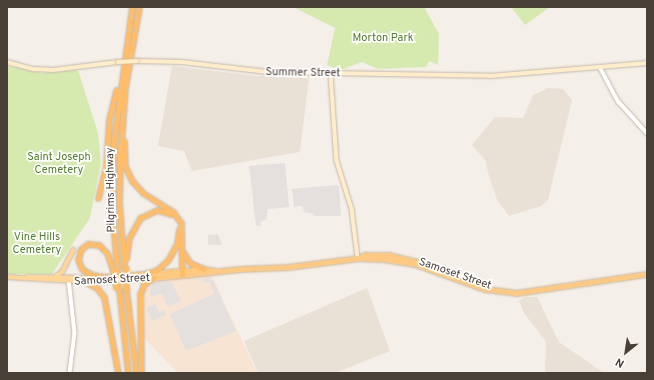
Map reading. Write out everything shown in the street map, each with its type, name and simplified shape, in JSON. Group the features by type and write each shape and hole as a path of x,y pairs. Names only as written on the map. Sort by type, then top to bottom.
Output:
{"highway":[{"name":"Pilgrims Highway","path":"115,269 112,182 122,68 132,7"},
{"name":"Pilgrims Highway","path":"125,268 119,177 125,88 139,7"},
{"path":"98,198 106,166 110,119 122,68"},
{"path":"125,88 124,142 127,171 139,190 176,215 182,227 182,273"},
{"path":"136,373 126,289 125,268 128,244 135,225 148,213 166,212 174,216 179,225 177,244 163,266 144,274"},
{"path":"106,277 92,275 82,269 78,260 81,249 88,244 99,245 107,254 115,269 128,373"},
{"path":"182,246 188,261 204,269"},
{"name":"Samoset Street","path":"106,277 288,267 358,258 409,262 476,287 508,293 539,292 647,272"},
{"name":"Samoset Street","path":"153,278 204,269 218,271"},
{"path":"141,373 140,294 144,284 153,278"},
{"path":"86,282 97,288 104,297 118,373"}],"main road":[{"name":"Summer Street","path":"7,62 34,69 53,70 137,61 182,62 264,72 490,76 647,63"},
{"path":"331,74 336,161 352,209 358,258"},
{"path":"53,278 62,272 74,250"},
{"name":"Samoset Street","path":"7,277 53,278 86,282 153,278"},
{"name":"Samoset Street","path":"7,277 69,280 106,277"}],"street":[{"path":"600,67 619,102 647,133"},
{"path":"69,280 75,333 70,373"}],"shaded area":[{"path":"172,66 257,76 309,78 300,152 192,171 184,151 158,146"},
{"path":"548,88 563,89 572,100 548,200 541,206 509,216 497,200 488,173 486,161 472,145 495,117 523,118 533,95"},
{"path":"285,163 289,207 268,209 266,220 261,221 261,226 256,226 249,166"},
{"path":"339,186 340,216 314,216 311,213 305,213 302,206 294,207 292,189"},
{"path":"218,234 222,245 208,245 208,235"},
{"path":"211,274 257,373 178,373 144,338 144,286 153,280"},
{"path":"210,278 210,281 213,280 236,331 186,351 170,314 214,294 210,283 203,282 203,279"},
{"path":"171,282 181,301 168,307 162,293 150,297 152,283"},
{"path":"367,288 390,351 335,373 258,373 244,341"},
{"path":"525,297 537,297 559,342 604,373 545,373 546,342 524,313 519,301"},
{"path":"155,304 159,312 164,310 166,315 152,321 146,308"}],"green space":[{"name":"Morton Park","path":"293,7 424,7 439,34 438,65 429,61 426,67 378,69 362,62 340,70 327,65 335,28"},
{"path":"511,7 550,7 525,25"},
{"name":"Saint Joseph Cemetery","path":"7,66 41,73 78,70 98,133 101,163 90,218 52,274 7,274"}],"park label":[{"name":"Vine Hills Cemetery","path":"37,244"}]}
